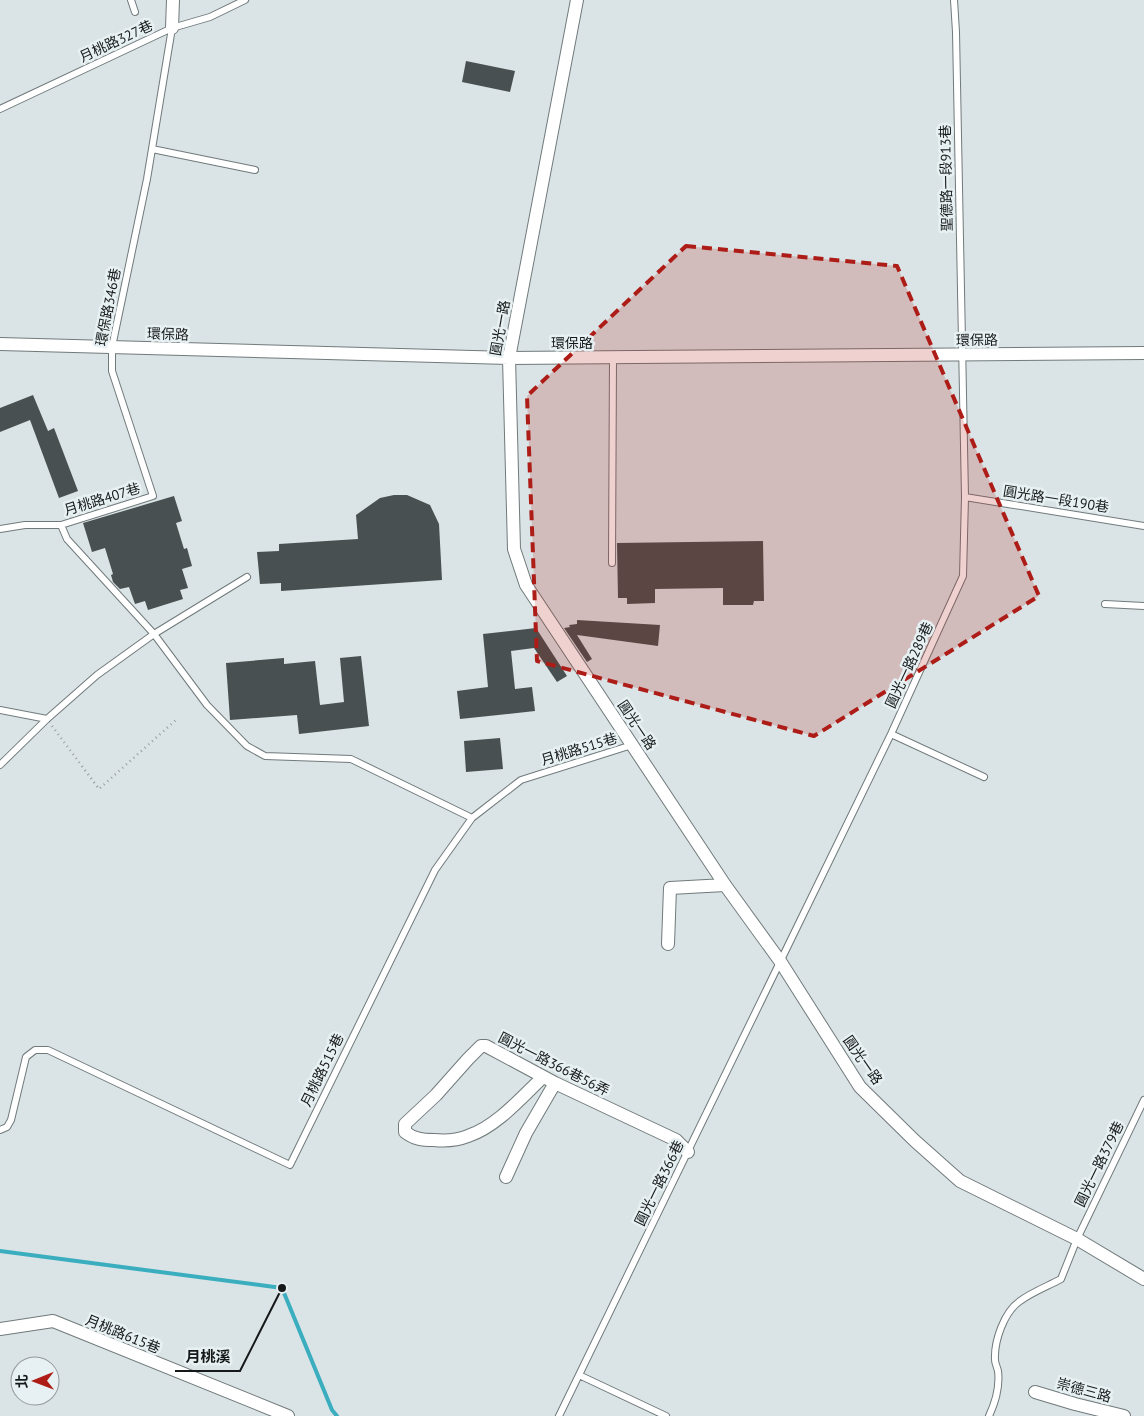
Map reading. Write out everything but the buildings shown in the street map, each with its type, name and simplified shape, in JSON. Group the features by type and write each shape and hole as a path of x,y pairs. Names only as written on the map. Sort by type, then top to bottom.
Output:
{"street":[{"path":"172,28 173,0"},
{"name":"圓光一路","path":"577,0 509,358 514,549 526,584 725,885 780,961 860,1087 915,1142 960,1181 1077,1239 1144,1279"},
{"name":"環保路","path":"0,344 509,358 1144,353"},
{"path":"668,944 670,888 725,885"},
{"name":"圓光一路366巷56弄","path":"543,1077 504,1113 468,1136 441,1140 420,1140 405,1132 406,1124 436,1095 468,1058 481,1046 486,1046 555,1083 676,1140 688,1152"},
{"path":"506,1178 526,1133 555,1083"},
{"name":"月桃路615巷","path":"0,1329 53,1321 288,1416"},
{"name":"崇德三路","path":"1035,1392 1124,1416"}],"lane":[{"path":"131,0 135,12"},
{"name":"月桃路327巷","path":"0,109 172,28 210,16 245,0"},
{"name":"聖德路一段913巷","path":"954,0 962,355"},
{"name":"環保路346巷","path":"153,496 112,371 112,347 145,188 172,28"},
{"path":"152,149 255,170"},
{"name":"圓光一路289巷","path":"780,961 891,734 963,576 965,497 962,355"},
{"path":"612,358 612,563"},
{"name":"月桃路407巷","path":"0,529 25,525 61,525 153,496"},
{"name":"圓光路一段190巷","path":"965,497 1144,526"},
{"path":"61,525 67,540 154,634 207,705 247,746 265,756 350,759 472,818"},
{"path":"0,765 46,720 97,675 154,634 247,577"},
{"path":"1105,604 1144,606"},
{"path":"0,710 46,720"},
{"path":"891,734 984,777"},
{"name":"月桃路515巷","path":"0,1130 7,1127 11,1120 26,1057 35,1050 48,1050 290,1165 435,870 472,818 521,780 632,745"},
{"name":"圓光一路366巷","path":"560,1416 780,961"},
{"name":"圓光一路379巷","path":"989,1416 999,1389 995,1359 998,1337 1004,1319 1018,1301 1061,1279 1077,1239 1144,1100"},
{"path":"579,1375 666,1416"}],"path":[{"path":"46,720 99,790 177,719"}],"highlighted area":[{"path":"686,246 897,266 1039,596 814,736 537,661 527,396"}],"waterway":[{"path":"0,1251 282,1288 332,1410 337,1416"}],"place":[{"name":"月桃溪","path":"282,1288"}]}
